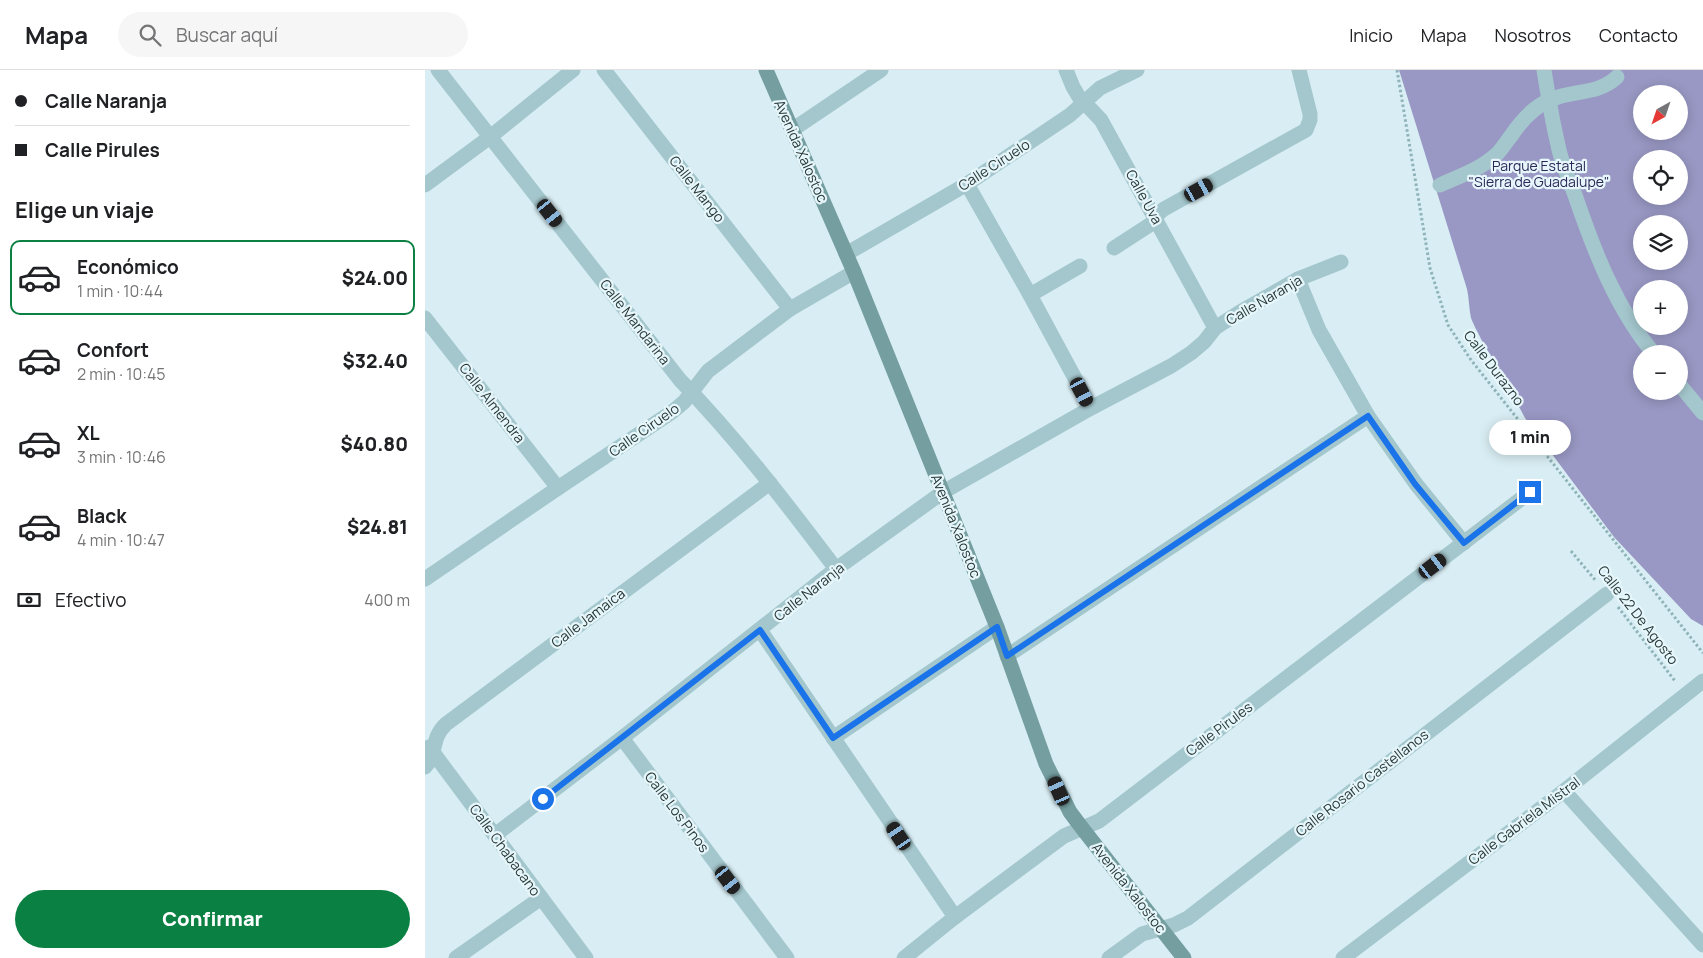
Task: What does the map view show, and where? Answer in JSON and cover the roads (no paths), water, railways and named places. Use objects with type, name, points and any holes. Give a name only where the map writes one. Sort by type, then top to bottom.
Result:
[{"type":"street","name":"Calle Mandarina","points":[[438,70],[680,380],[770,483],[837,570]]},
{"type":"street","points":[[425,185],[490,137],[573,70]]},
{"type":"street","name":"Calle Mango","points":[[604,70],[790,308]]},
{"type":"street","name":"Avenida Xalostoc","points":[[766,70],[854,272],[943,492],[997,627],[1046,764],[1070,812],[1184,958]]},
{"type":"street","points":[[792,130],[881,70]]},
{"type":"street","name":"Calle Uva","points":[[1066,70],[1073,87],[1101,120],[1215,328]]},
{"type":"street","name":"Calle Ciruelo","points":[[846,254],[967,184],[1070,116],[1100,88],[1137,70]]},
{"type":"street","points":[[1114,248],[1145,229],[1164,209],[1301,134],[1309,125],[1310,114],[1299,70]]},
{"type":"street","points":[[1544,70],[1558,146],[1583,221],[1612,289],[1637,334],[1646,345]]},
{"type":"street","points":[[1440,185],[1482,166],[1498,153],[1521,122],[1549,100],[1563,95],[1588,92],[1608,85],[1617,77]]},
{"type":"street","points":[[967,184],[1091,408]]},
{"type":"street","name":"Calle Naranja","points":[[495,835],[837,570],[943,492],[1185,357],[1203,342],[1215,328],[1240,312],[1299,279],[1341,262]]},
{"type":"street","points":[[1030,295],[1080,266]]},
{"type":"street","name":"Calle Ciruelo","points":[[425,579],[672,412],[708,372],[790,308],[854,272]]},
{"type":"street","points":[[1299,279],[1319,330],[1368,416],[1415,484],[1464,543]]},
{"type":"street","name":"Calle Almendra","points":[[425,318],[558,488]]},
{"type":"street","points":[[1688,395],[1703,413]]},
{"type":"street","points":[[1007,656],[1368,416]]},
{"type":"street","name":"Calle Jamaica","points":[[425,767],[429,763],[429,747],[436,735],[446,724],[770,483]]},
{"type":"street","name":"Calle Pirules","points":[[904,958],[955,917],[1064,836],[1099,821],[1530,492]]},
{"type":"street","name":"Calle Rosario Castellanos","points":[[1109,958],[1142,934],[1174,925],[1188,918],[1607,594]]},
{"type":"street","points":[[833,738],[997,627]]},
{"type":"street","points":[[760,630],[955,917]]},
{"type":"street","name":"Calle Gabriela Mistral","points":[[1343,958],[1563,791],[1703,681]]},
{"type":"street","name":"Calle Los Pinos","points":[[622,738],[787,958]]},
{"type":"street","name":"Calle Chabacano","points":[[429,747],[585,958]]},
{"type":"street","points":[[1563,791],[1703,946]]},
{"type":"street","points":[[456,958],[541,898]]},
{"type":"park label","name":"Parque Estatal \"Sierra de Guadalupe\"","points":[[1539,174]]}]
